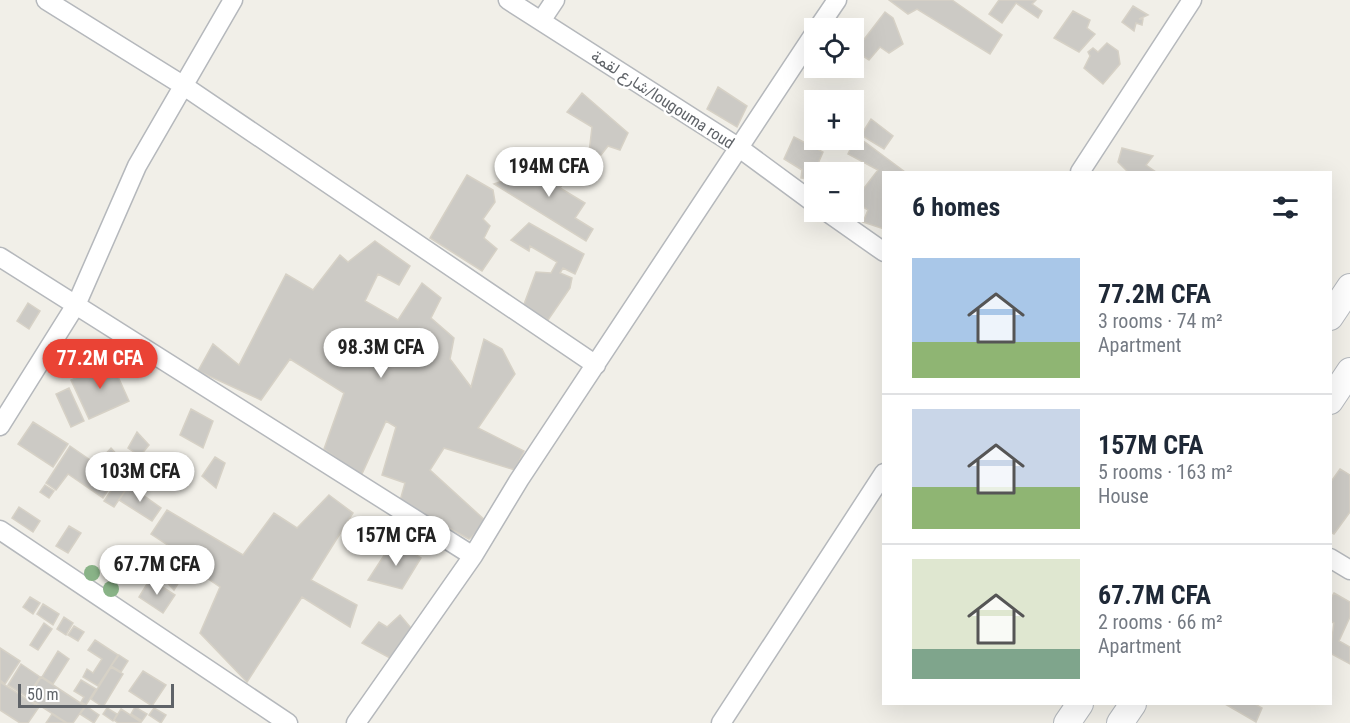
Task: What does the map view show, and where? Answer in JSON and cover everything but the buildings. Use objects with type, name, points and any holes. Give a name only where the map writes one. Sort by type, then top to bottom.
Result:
[{"type":"main road","points":[[1332,314],[1350,287]]},
{"type":"main road","points":[[1332,397],[1350,371]]},
{"type":"main road","points":[[1067,723],[1079,705]]},
{"type":"main road","points":[[1120,723],[1132,705]]},
{"type":"street","points":[[46,0],[184,86],[596,365]]},
{"type":"street","points":[[0,426],[77,303],[137,166],[233,0]]},
{"type":"street","name":"شارع لقمة/lougouma roud","points":[[508,0],[738,147],[804,196]]},
{"type":"street","points":[[541,21],[555,0]]},
{"type":"street","points":[[825,18],[837,0]]},
{"type":"street","points":[[1081,171],[1192,0]]},
{"type":"street","points":[[356,723],[473,556],[804,49]]},
{"type":"street","points":[[841,222],[882,251]]},
{"type":"street","points":[[0,257],[77,303],[473,556]]},
{"type":"street","points":[[721,723],[882,476]]},
{"type":"street","points":[[0,530],[288,723]]},
{"type":"street","points":[[1332,559],[1350,570]]}]
